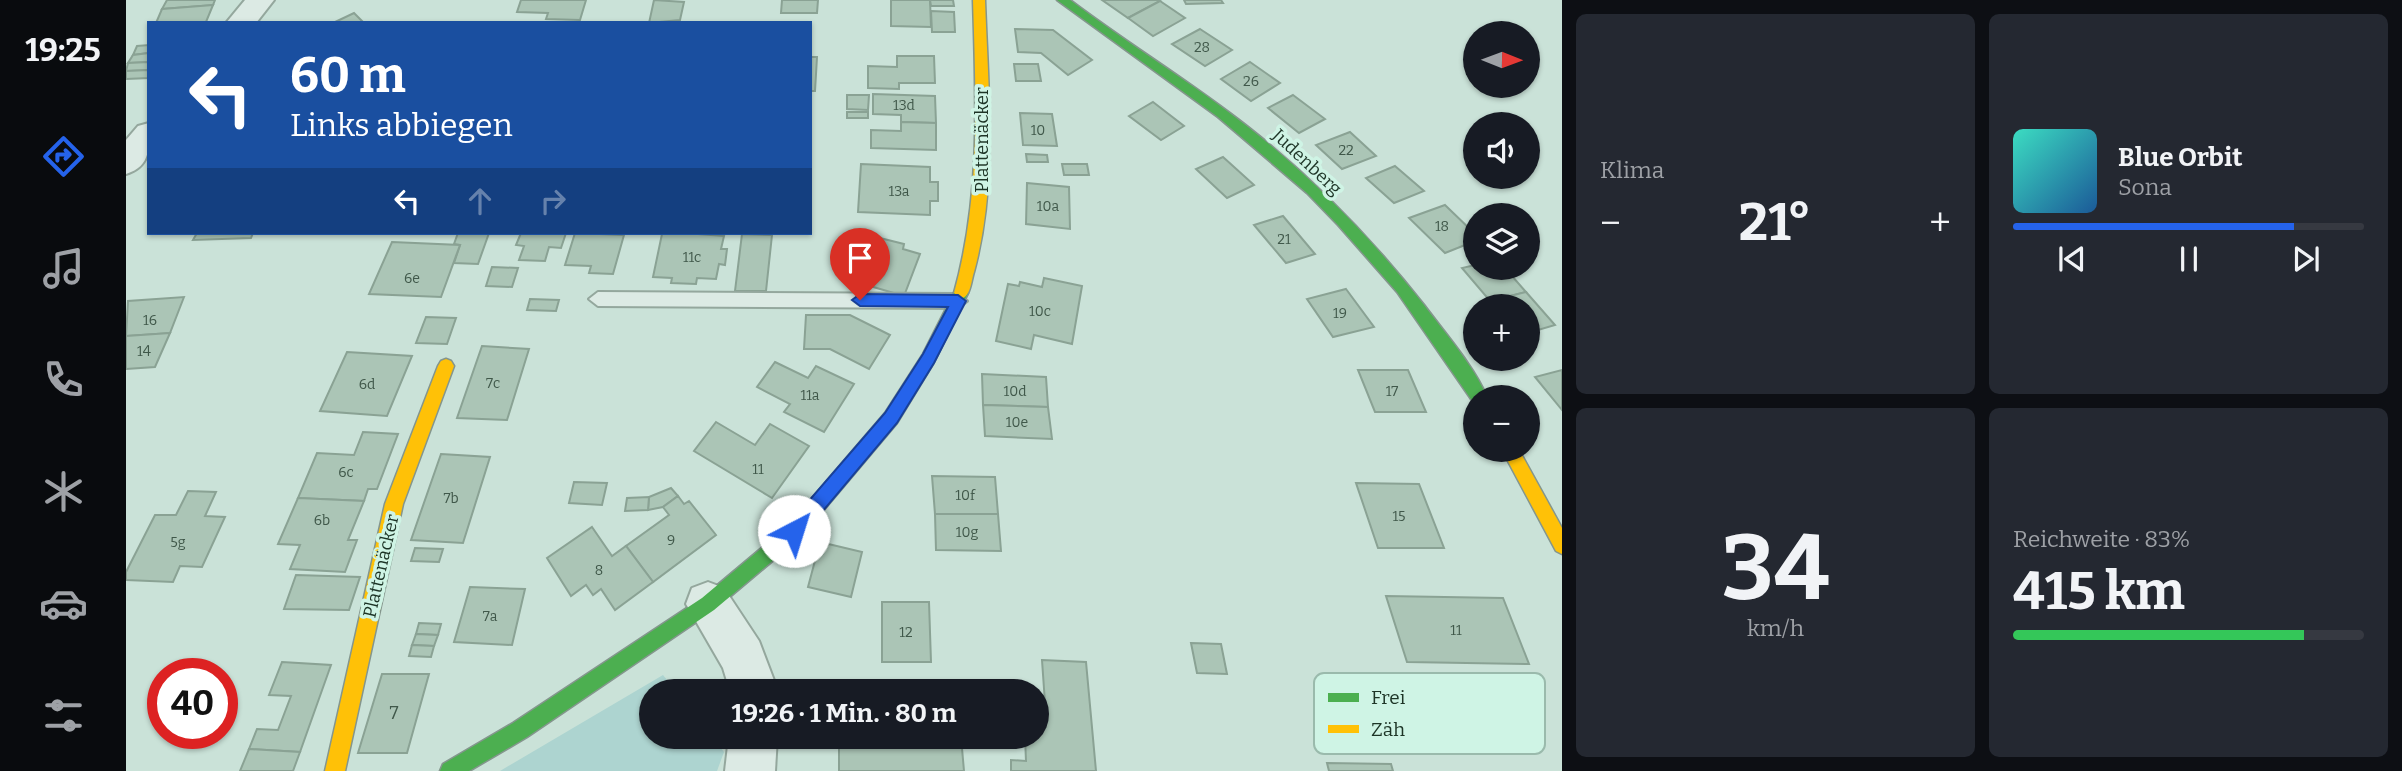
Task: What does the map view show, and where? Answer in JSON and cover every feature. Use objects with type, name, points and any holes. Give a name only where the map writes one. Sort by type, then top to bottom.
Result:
[{"type":"street","points":[[242,21],[260,0]]},
{"type":"street","name":"Plattenäcker","points":[[450,771],[520,730],[708,604],[794,531],[891,418],[929,359],[958,301],[970,265],[984,176],[979,0]]},
{"type":"street","name":"Judenberg","points":[[1063,0],[1270,151],[1346,225],[1420,310],[1458,361],[1472,385]]},
{"type":"street","points":[[126,162],[147,136]]},
{"type":"street","name":"Plattenäcker","points":[[335,771],[394,504],[446,366]]},
{"type":"street","points":[[1517,462],[1562,545]]},
{"type":"street","points":[[708,604],[743,657],[750,679]]},
{"type":"street","points":[[750,771],[752,749]]},
{"type":"lane","points":[[598,299],[958,301]]},
{"type":"shaded area","points":[[639,689],[639,749],[722,749],[724,752],[717,771],[500,771]]},
{"type":"building","points":[[167,0],[215,0],[213,5],[162,9]]},
{"type":"building","points":[[521,0],[586,0],[580,20],[546,19],[548,13],[517,12]]},
{"type":"building","points":[[654,0],[684,2],[680,20],[649,21]]},
{"type":"building","points":[[782,0],[818,0],[817,13],[781,13]]},
{"type":"building","points":[[891,0],[930,0],[931,27],[891,26]]},
{"type":"building","points":[[930,0],[953,0],[954,6],[931,6]]},
{"type":"building","points":[[1102,0],[1158,0],[1160,1],[1128,18]]},
{"type":"building","points":[[1184,0],[1221,0],[1223,3],[1186,4]]},
{"type":"building","points":[[1160,1],[1185,18],[1153,36],[1128,18]]},
{"type":"building","points":[[213,5],[206,21],[157,21],[162,9]]},
{"type":"building","points":[[931,11],[954,12],[955,32],[932,32]]},
{"type":"building","points":[[354,13],[362,21],[337,21]]},
{"type":"building","points":[[1015,29],[1053,30],[1092,60],[1068,75],[1041,53],[1018,52]]},
{"type":"building","points":[[1200,29],[1232,50],[1205,66],[1172,44]]},
{"type":"building","points":[[147,45],[147,53],[133,55],[137,46]]},
{"type":"building","points":[[147,53],[147,62],[128,63],[133,55]]},
{"type":"building","points":[[897,56],[934,56],[935,83],[899,83],[899,89],[868,88],[868,66],[897,67]]},
{"type":"building","points":[[812,57],[817,57],[815,91],[812,91]]},
{"type":"building","points":[[147,62],[147,70],[126,71],[128,63]]},
{"type":"building","points":[[1250,62],[1280,83],[1251,101],[1221,79]]},
{"type":"building","points":[[1014,64],[1038,64],[1041,81],[1016,81]]},
{"type":"building","points":[[147,70],[147,78],[126,79],[126,71]]},
{"type":"building","points":[[873,94],[935,96],[936,123],[901,122],[901,115],[873,114]]},
{"type":"building","points":[[847,95],[869,95],[868,110],[847,109]]},
{"type":"building","points":[[1293,95],[1325,119],[1299,133],[1268,108]]},
{"type":"building","points":[[1153,102],[1184,126],[1161,140],[1129,116]]},
{"type":"building","points":[[847,112],[868,112],[868,118],[847,118]]},
{"type":"building","points":[[1020,113],[1052,114],[1057,146],[1023,145]]},
{"type":"building","points":[[901,122],[936,123],[936,150],[871,148],[871,130],[901,131]]},
{"type":"building","points":[[1350,132],[1376,156],[1342,169],[1316,145]]},
{"type":"building","points":[[1026,154],[1047,155],[1048,162],[1027,162]]},
{"type":"building","points":[[1223,157],[1254,185],[1227,198],[1196,169]]},
{"type":"building","points":[[861,164],[930,167],[930,182],[938,182],[938,201],[930,201],[930,215],[858,212]]},
{"type":"building","points":[[1062,164],[1087,164],[1089,175],[1064,175]]},
{"type":"building","points":[[1395,166],[1424,191],[1394,203],[1366,178]]},
{"type":"building","points":[[1027,183],[1069,187],[1070,229],[1026,224]]},
{"type":"building","points":[[1445,205],[1463,222],[1463,246],[1445,253],[1409,218]]},
{"type":"building","points":[[1283,216],[1315,254],[1286,263],[1254,225]]},
{"type":"building","points":[[196,235],[252,235],[251,238],[193,240]]},
{"type":"building","points":[[457,235],[488,235],[478,264],[454,263],[460,245],[454,244]]},
{"type":"building","points":[[520,235],[565,235],[561,248],[549,247],[545,261],[519,260],[524,246],[516,245]]},
{"type":"building","points":[[574,235],[624,235],[613,274],[589,273],[591,266],[565,265]]},
{"type":"building","points":[[662,235],[724,236],[721,249],[727,249],[725,265],[719,264],[716,279],[697,278],[696,284],[671,283],[672,278],[653,277]]},
{"type":"building","points":[[742,235],[772,235],[766,291],[735,291]]},
{"type":"building","points":[[864,238],[879,242],[880,238],[904,244],[903,249],[920,254],[904,296],[846,279]]},
{"type":"building","points":[[392,242],[460,245],[441,297],[369,294]]},
{"type":"building","points":[[492,267],[518,268],[512,287],[486,286]]},
{"type":"building","points":[[1044,278],[1082,286],[1072,344],[1034,335],[1031,349],[996,341],[1008,284],[1019,286],[1020,282],[1042,287]]},
{"type":"building","points":[[1472,280],[1516,280],[1526,292],[1518,294],[1484,294]]},
{"type":"building","points":[[1346,289],[1374,327],[1333,337],[1307,299]]},
{"type":"building","points":[[184,297],[170,333],[126,336],[128,301]]},
{"type":"building","points":[[530,299],[559,300],[556,311],[527,310]]},
{"type":"building","points":[[1540,308],[1555,325],[1540,329]]},
{"type":"building","points":[[806,315],[850,315],[890,335],[869,369],[830,349],[804,349]]},
{"type":"building","points":[[426,317],[456,318],[447,344],[416,343]]},
{"type":"building","points":[[170,333],[155,367],[126,369],[126,336]]},
{"type":"building","points":[[482,346],[529,349],[507,420],[457,418]]},
{"type":"building","points":[[347,352],[412,356],[387,416],[320,411]]},
{"type":"building","points":[[775,362],[808,378],[816,366],[854,384],[824,432],[784,412],[790,404],[757,387]]},
{"type":"building","points":[[1358,370],[1408,370],[1426,412],[1375,412]]},
{"type":"building","points":[[1562,370],[1562,410],[1535,377]]},
{"type":"building","points":[[982,374],[1046,377],[1048,407],[983,405]]},
{"type":"building","points":[[983,405],[1048,407],[1052,439],[985,436]]},
{"type":"building","points":[[716,422],[755,445],[770,424],[809,446],[772,498],[694,451]]},
{"type":"building","points":[[363,432],[398,434],[377,489],[368,489],[364,501],[298,498],[317,453],[354,455]]},
{"type":"building","points":[[441,454],[490,457],[463,543],[411,540]]},
{"type":"building","points":[[932,476],[995,477],[998,514],[935,514]]},
{"type":"building","points":[[574,482],[607,483],[602,505],[569,503]]},
{"type":"building","points":[[1356,483],[1419,484],[1444,548],[1378,548]]},
{"type":"building","points":[[671,488],[678,496],[663,507],[648,510],[649,497]]},
{"type":"building","points":[[188,491],[216,492],[205,516],[225,517],[202,567],[180,566],[173,582],[126,580],[126,572],[155,515],[176,515]]},
{"type":"building","points":[[678,496],[684,504],[689,501],[716,535],[653,582],[626,546],[669,515],[663,507]]},
{"type":"building","points":[[649,497],[648,510],[625,511],[627,498]]},
{"type":"building","points":[[298,498],[364,501],[348,540],[357,540],[345,572],[290,569],[300,545],[278,544]]},
{"type":"building","points":[[935,514],[998,514],[1001,551],[936,550]]},
{"type":"building","points":[[592,527],[612,556],[626,546],[653,582],[615,610],[601,589],[593,595],[586,585],[571,596],[547,558]]},
{"type":"building","points":[[820,542],[862,552],[851,597],[808,587]]},
{"type":"building","points":[[415,548],[443,549],[439,562],[411,561]]},
{"type":"building","points":[[296,575],[360,577],[349,610],[284,609]]},
{"type":"building","points":[[470,587],[525,589],[512,645],[454,642]]},
{"type":"building","points":[[1386,596],[1503,598],[1529,664],[1407,662]]},
{"type":"building","points":[[882,602],[929,602],[931,662],[882,662]]},
{"type":"building","points":[[419,623],[441,624],[438,635],[416,634]]},
{"type":"building","points":[[416,634],[438,635],[434,646],[412,645]]},
{"type":"building","points":[[1191,643],[1221,644],[1227,674],[1197,673]]},
{"type":"building","points":[[412,645],[434,646],[431,657],[409,656]]},
{"type":"building","points":[[1042,660],[1086,662],[1096,771],[1011,771],[1011,760],[1026,761],[1026,749],[1049,749],[1049,679],[1043,679]]},
{"type":"building","points":[[282,662],[331,665],[300,752],[249,749],[257,729],[278,730],[291,696],[269,695]]},
{"type":"building","points":[[382,674],[429,674],[407,753],[358,753]]},
{"type":"building","points":[[249,749],[300,752],[293,771],[240,771]]},
{"type":"building","points":[[839,749],[962,749],[964,771],[839,771]]},
{"type":"building","points":[[1327,763],[1391,764],[1393,771],[1329,771]]},
{"type":"traffic: fast","points":[[1063,0],[1222,114],[1312,190],[1402,288],[1471,385]]},
{"type":"traffic: fast","points":[[450,771],[520,730],[708,604],[795,531],[891,418],[928,359],[961,293]]},
{"type":"traffic: slow","points":[[961,293],[971,257],[981,185],[983,111],[979,0]]},
{"type":"traffic: slow","points":[[335,771],[394,504],[446,366]]},
{"type":"traffic: slow","points":[[1517,462],[1562,545]]},
{"type":"route","points":[[794,531],[891,418],[929,359],[958,301],[860,300]]}]
